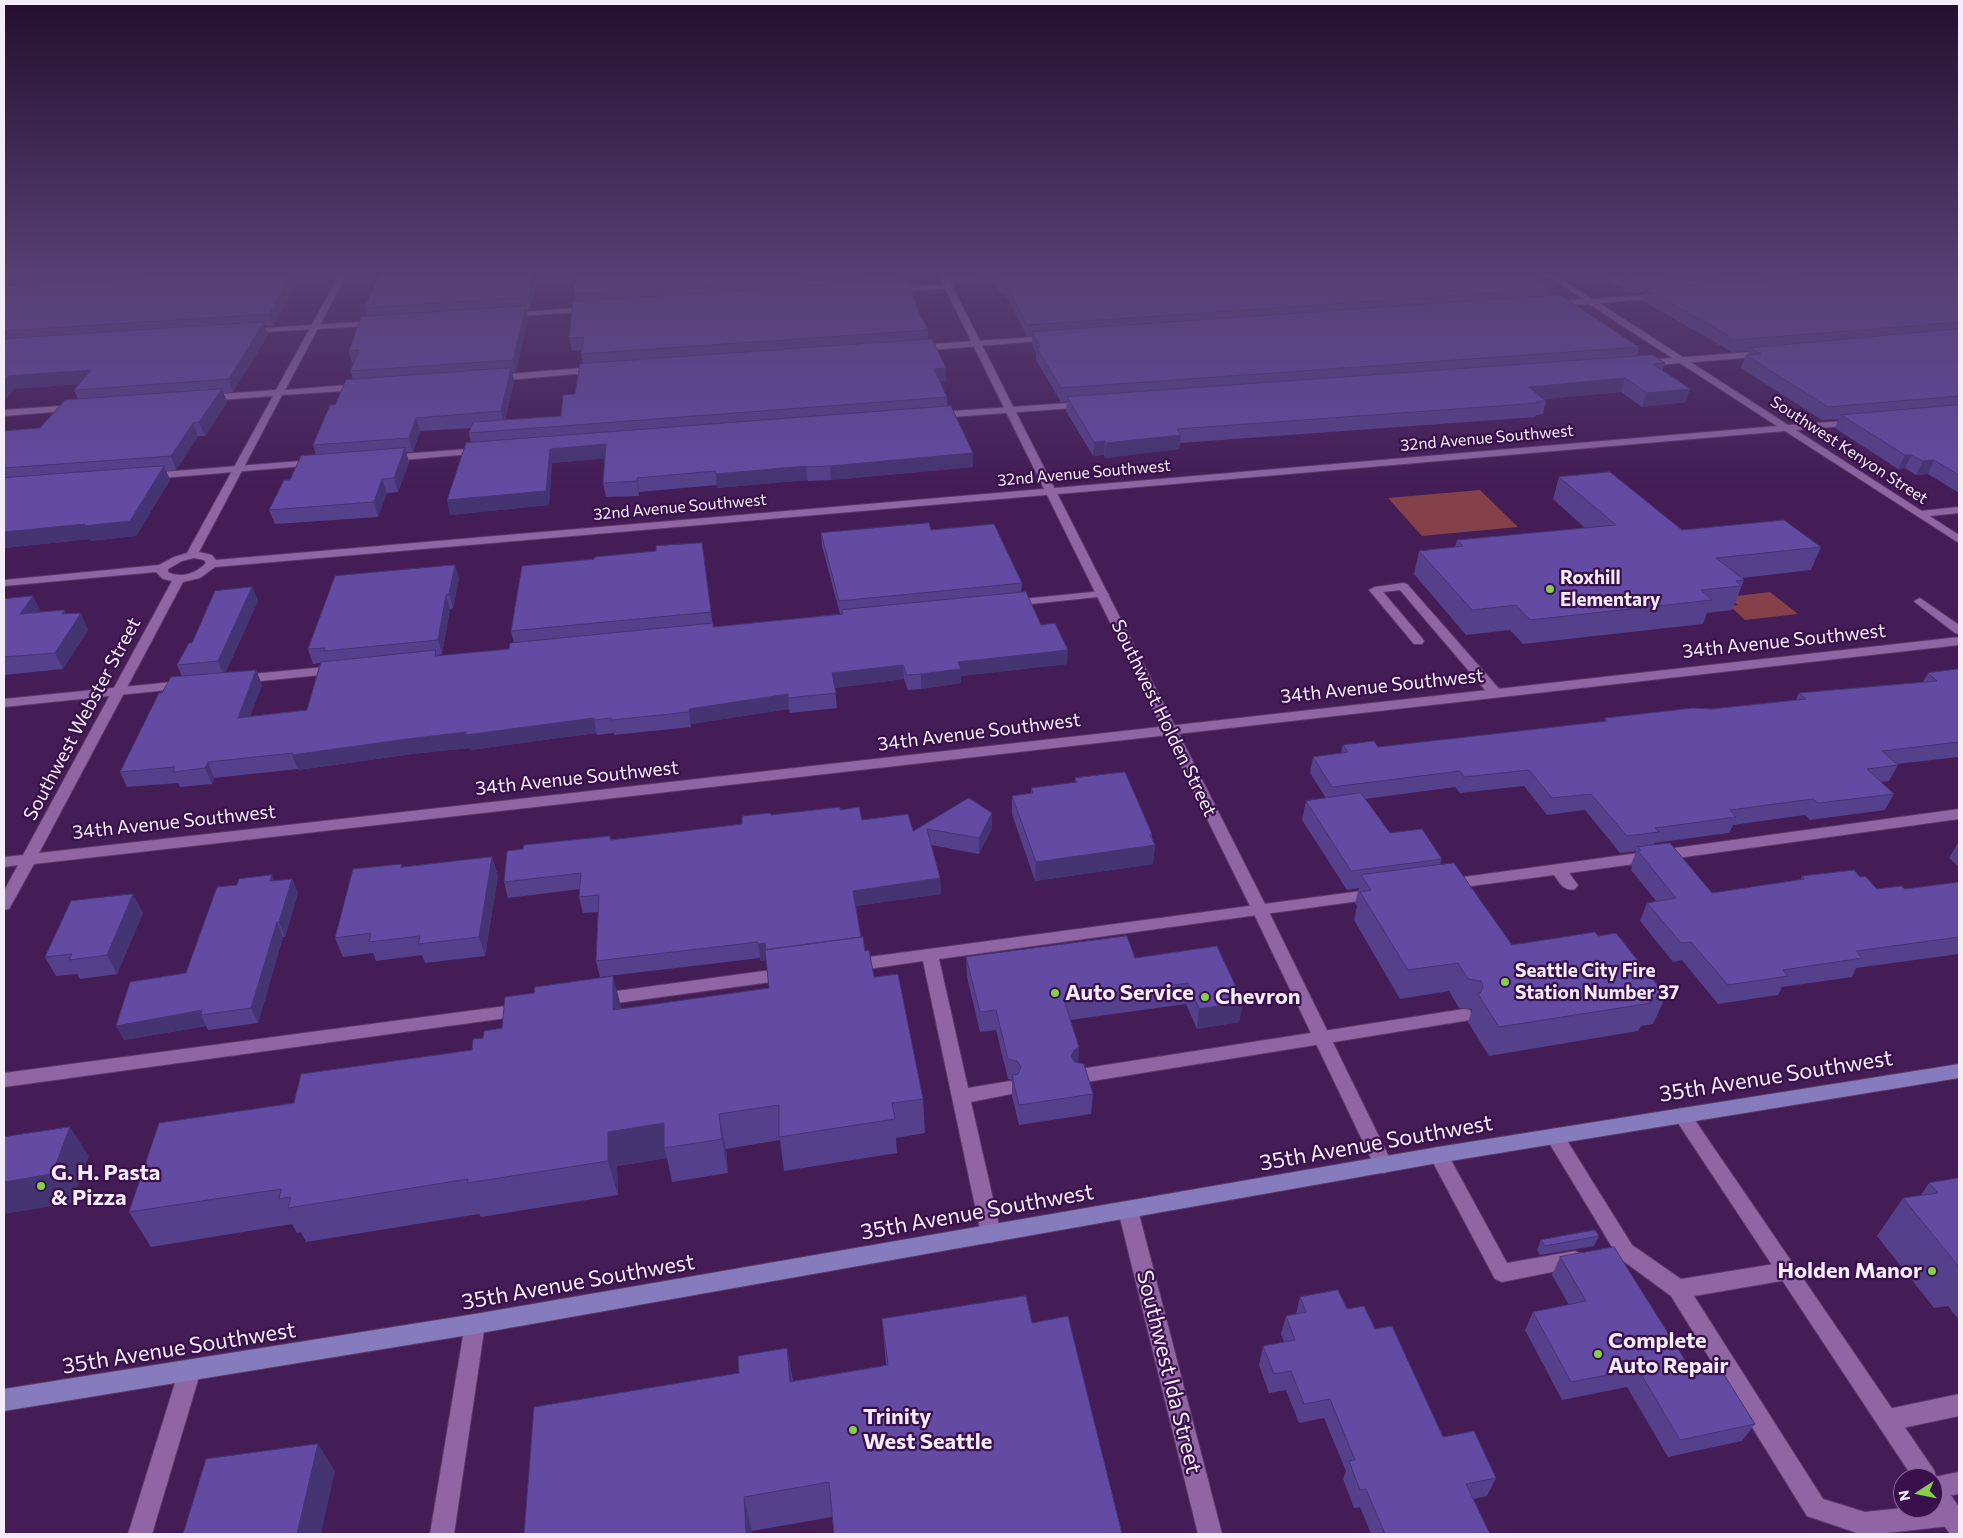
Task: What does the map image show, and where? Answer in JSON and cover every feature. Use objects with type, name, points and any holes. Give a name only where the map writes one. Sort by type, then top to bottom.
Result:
[{"type":"main road","name":"35th Avenue Southwest","points":[[4,1400],[475,1324],[1384,1164],[1959,1072]]},
{"type":"street","points":[[192,555],[306,344]]},
{"type":"street","name":"Southwest Holden Street","points":[[977,344],[1103,594],[1168,731],[1260,910],[1384,1164]]},
{"type":"street","points":[[904,349],[980,344]]},
{"type":"street","name":"Southwest Kenyon Street","points":[[1657,344],[1959,540]]},
{"type":"street","points":[[1638,364],[1773,353]]},
{"type":"street","points":[[486,378],[606,370]]},
{"type":"street","points":[[201,398],[367,387]]},
{"type":"street","points":[[924,417],[1098,404]]},
{"type":"street","points":[[4,413],[83,407]]},
{"type":"street","name":"32nd Avenue Southwest","points":[[211,564],[1864,422]]},
{"type":"street","points":[[379,458],[488,450]]},
{"type":"street","points":[[138,477],[319,463]]},
{"type":"street","points":[[1920,514],[1959,510]]},
{"type":"street","points":[[4,582],[162,568],[170,562],[192,555],[211,559],[211,564],[200,573],[179,578],[165,576],[162,573],[162,568]]},
{"type":"street","name":"Southwest Webster Street","points":[[4,905],[179,578]]},
{"type":"street","points":[[1418,641],[1375,590],[1402,586],[1496,694]]},
{"type":"street","points":[[998,604],[1103,594]]},
{"type":"street","points":[[1920,601],[1959,630]]},
{"type":"street","name":"34th Avenue Southwest","points":[[4,862],[1959,641]]},
{"type":"street","points":[[229,680],[347,669]]},
{"type":"street","points":[[4,703],[199,684]]},
{"type":"street","points":[[1434,886],[1959,814]]},
{"type":"street","points":[[1558,869],[1570,885]]},
{"type":"street","points":[[841,967],[1395,892]]},
{"type":"street","points":[[930,955],[991,1234]]},
{"type":"street","points":[[585,1001],[802,972]]},
{"type":"street","points":[[4,1080],[536,1008]]},
{"type":"street","points":[[1080,1076],[1464,1015]]},
{"type":"street","points":[[961,1096],[1010,1088]]},
{"type":"street","points":[[1682,1115],[1919,1468]]},
{"type":"street","points":[[1554,1136],[1609,1254]]},
{"type":"street","points":[[1438,1155],[1502,1273],[1609,1254],[1678,1289],[1815,1508],[1865,1524],[1955,1520]]},
{"type":"street","name":"Southwest Ida Street","points":[[1128,1210],[1210,1534]]},
{"type":"street","points":[[1678,1289],[1787,1271]]},
{"type":"street","points":[[442,1534],[475,1324]]},
{"type":"street","points":[[140,1534],[190,1370]]},
{"type":"street","points":[[1888,1420],[1959,1405]]},
{"type":"street","points":[[1943,1486],[1959,1483]]},
{"type":"street","points":[[1943,1503],[1955,1520]]},
{"type":"shaded area","points":[[1480,490],[1518,527],[1422,536],[1388,498]]},
{"type":"shaded area","points":[[1770,592],[1798,614],[1745,620],[1730,606],[1738,605],[1728,597]]},
{"type":"building","points":[[4,344],[251,344],[229,379],[74,390],[91,370],[8,376],[4,381]]},
{"type":"building","points":[[352,344],[517,344],[513,360],[350,371],[359,350],[349,351]]},
{"type":"building","points":[[583,344],[729,344],[581,354]]},
{"type":"building","points":[[865,344],[934,344],[946,368],[934,369],[947,397],[469,433],[473,422],[561,416],[563,395],[575,394],[580,364]]},
{"type":"building","points":[[1038,344],[1634,344],[1639,347],[1061,388],[1036,347],[1040,347]]},
{"type":"building","points":[[1796,344],[1959,344],[1959,396],[1828,407],[1746,355],[1761,354],[1750,348]]},
{"type":"building","points":[[1653,355],[1665,363],[1653,364],[1690,389],[1647,393],[1625,378],[1529,387],[1546,401],[1536,401],[1539,403],[1177,429],[1181,435],[1106,443],[1105,441],[1094,442],[1067,397]]},
{"type":"building","points":[[511,368],[501,411],[416,418],[409,438],[313,445],[330,405],[335,405],[346,380]]},
{"type":"building","points":[[222,389],[199,422],[193,423],[171,456],[4,468],[4,431],[40,428],[65,400]]},
{"type":"building","points":[[1959,405],[1959,475],[1934,460],[1923,461],[1911,455],[1905,455],[1841,415]]},
{"type":"building","points":[[951,406],[973,453],[716,474],[715,471],[637,478],[637,481],[603,483],[606,444],[550,449],[546,491],[447,500],[466,443]]},
{"type":"building","points":[[405,448],[394,478],[382,479],[374,502],[269,510],[284,480],[290,480],[301,456]]},
{"type":"building","points":[[164,466],[130,521],[4,532],[4,478]]},
{"type":"building","points":[[1610,472],[1682,530],[1784,520],[1821,547],[1716,558],[1744,580],[1736,581],[1741,586],[1701,590],[1712,600],[1530,620],[1516,605],[1472,610],[1419,551],[1463,546],[1457,540],[1616,525],[1559,477]]},
{"type":"building","points":[[929,523],[931,530],[994,524],[1022,583],[839,601],[821,533]]},
{"type":"building","points":[[702,543],[711,612],[511,631],[522,566],[656,551],[656,546]]},
{"type":"building","points":[[455,565],[449,594],[446,595],[438,640],[324,651],[325,648],[308,649],[335,576]]},
{"type":"building","points":[[252,587],[218,661],[177,665],[189,643],[192,643],[215,591]]},
{"type":"building","points":[[1026,592],[1041,625],[1055,623],[1068,650],[958,662],[961,669],[921,674],[907,675],[903,665],[832,673],[836,693],[788,698],[788,694],[689,709],[689,712],[611,720],[611,718],[594,720],[594,718],[466,735],[466,732],[407,739],[292,755],[293,753],[208,762],[205,768],[173,772],[175,767],[120,772],[159,693],[162,693],[171,677],[256,670],[238,718],[307,710],[321,662],[436,650],[435,656],[509,649],[510,643],[713,623],[713,627],[843,614],[842,610]]},
{"type":"building","points":[[33,596],[20,614],[64,610],[62,614],[81,613],[55,653],[4,657],[4,599]]},
{"type":"building","points":[[1959,669],[1959,742],[1882,751],[1898,765],[1867,769],[1894,794],[1818,803],[1813,799],[1730,810],[1736,817],[1655,828],[1659,832],[1627,836],[1591,794],[1552,798],[1529,770],[1464,777],[1460,771],[1332,787],[1313,757],[1348,752],[1343,745],[1374,741],[1378,747],[1607,721],[1605,718],[1693,708],[1712,709],[1806,699],[1799,693],[1937,681],[1928,673]]},
{"type":"building","points":[[1125,772],[1155,845],[1036,862],[1012,796],[1033,793],[1031,788],[1077,782],[1075,778]]},
{"type":"building","points":[[1361,793],[1390,833],[1422,829],[1442,859],[1351,871],[1306,801]]},
{"type":"building","points":[[969,798],[992,813],[979,838],[927,829],[940,878],[853,891],[861,937],[766,950],[765,943],[758,944],[758,942],[596,961],[599,895],[579,897],[581,873],[504,882],[507,851],[523,849],[524,845],[610,836],[610,840],[742,824],[742,816],[770,813],[771,815],[840,807],[840,810],[859,807],[862,820],[908,814],[913,831]]},
{"type":"building","points":[[1670,843],[1712,893],[1804,879],[1802,876],[1854,870],[1860,877],[1865,876],[1877,889],[1901,886],[1905,889],[1959,882],[1959,937],[1856,951],[1862,958],[1783,970],[1788,976],[1728,985],[1691,942],[1681,943],[1647,903],[1676,898],[1638,851],[1641,851],[1638,847]]},
{"type":"building","points":[[492,857],[479,937],[418,944],[420,936],[369,942],[371,933],[335,938],[353,869],[402,864],[401,867]]},
{"type":"building","points":[[1454,863],[1512,945],[1595,932],[1598,936],[1616,933],[1666,996],[1648,999],[1651,1003],[1499,1027],[1478,994],[1483,987],[1481,981],[1468,979],[1458,963],[1408,970],[1360,892],[1371,890],[1361,875]]},
{"type":"building","points":[[272,875],[270,881],[292,879],[251,1008],[201,1015],[202,1010],[116,1026],[130,982],[186,973],[217,887],[237,885],[239,879]]},
{"type":"building","points":[[133,894],[107,955],[69,960],[72,954],[45,957],[71,901]]},
{"type":"building","points":[[1127,936],[1135,958],[1217,946],[1243,1002],[1199,1009],[1188,983],[1064,1000],[1079,1047],[1074,1050],[1071,1057],[1075,1062],[1084,1064],[1093,1094],[1019,1105],[1012,1075],[1018,1074],[1021,1067],[1017,1061],[1008,1059],[996,1010],[980,1012],[966,957]]},
{"type":"building","points":[[863,937],[865,951],[869,950],[874,977],[898,974],[923,1099],[892,1103],[895,1119],[779,1137],[779,1105],[719,1114],[722,1139],[664,1148],[664,1123],[608,1132],[608,1161],[467,1183],[468,1179],[288,1208],[291,1197],[279,1199],[281,1189],[129,1212],[159,1123],[294,1103],[301,1074],[472,1050],[473,1039],[483,1038],[484,1031],[502,1028],[505,997],[534,993],[535,987],[613,976],[613,1010],[769,988],[765,950]]},
{"type":"building","points":[[70,1127],[52,1174],[4,1182],[4,1137]]},
{"type":"building","points":[[1959,1178],[1959,1267],[1903,1198],[1938,1193],[1929,1183]]},
{"type":"building","points":[[1595,1230],[1599,1236],[1545,1246],[1541,1240]]},
{"type":"building","points":[[1614,1247],[1690,1368],[1716,1362],[1755,1424],[1680,1440],[1638,1369],[1571,1382],[1533,1312],[1586,1301],[1560,1257]]},
{"type":"building","points":[[1338,1290],[1347,1309],[1364,1306],[1375,1329],[1392,1326],[1443,1437],[1474,1431],[1496,1478],[1466,1484],[1490,1534],[1385,1534],[1366,1489],[1360,1490],[1349,1461],[1355,1460],[1330,1399],[1304,1404],[1291,1371],[1274,1374],[1263,1346],[1295,1340],[1286,1316],[1306,1312],[1300,1297]]},
{"type":"building","name":"Trinity West Seattle","points":[[1026,1296],[1032,1323],[1068,1316],[1122,1534],[834,1534],[829,1482],[744,1497],[746,1534],[524,1534],[534,1407],[739,1373],[738,1356],[787,1348],[790,1382],[888,1365],[882,1319]]},
{"type":"building","points":[[318,1444],[297,1534],[183,1534],[206,1459]]},
{"type":"place","name":"Roxhill Elementary","points":[[1550,589]]},
{"type":"place","name":"Seattle City Fire Station Number 37","points":[[1505,982]]},
{"type":"place","name":"Auto Service","points":[[1055,993]]},
{"type":"place","name":"Chevron","points":[[1205,997]]},
{"type":"place","name":"G. H. Pasta & Pizza","points":[[41,1186]]},
{"type":"place","name":"Holden Manor","points":[[1932,1271]]},
{"type":"place","name":"Complete Auto Repair","points":[[1598,1354]]},
{"type":"place","name":"Trinity West Seattle","points":[[853,1430]]}]
